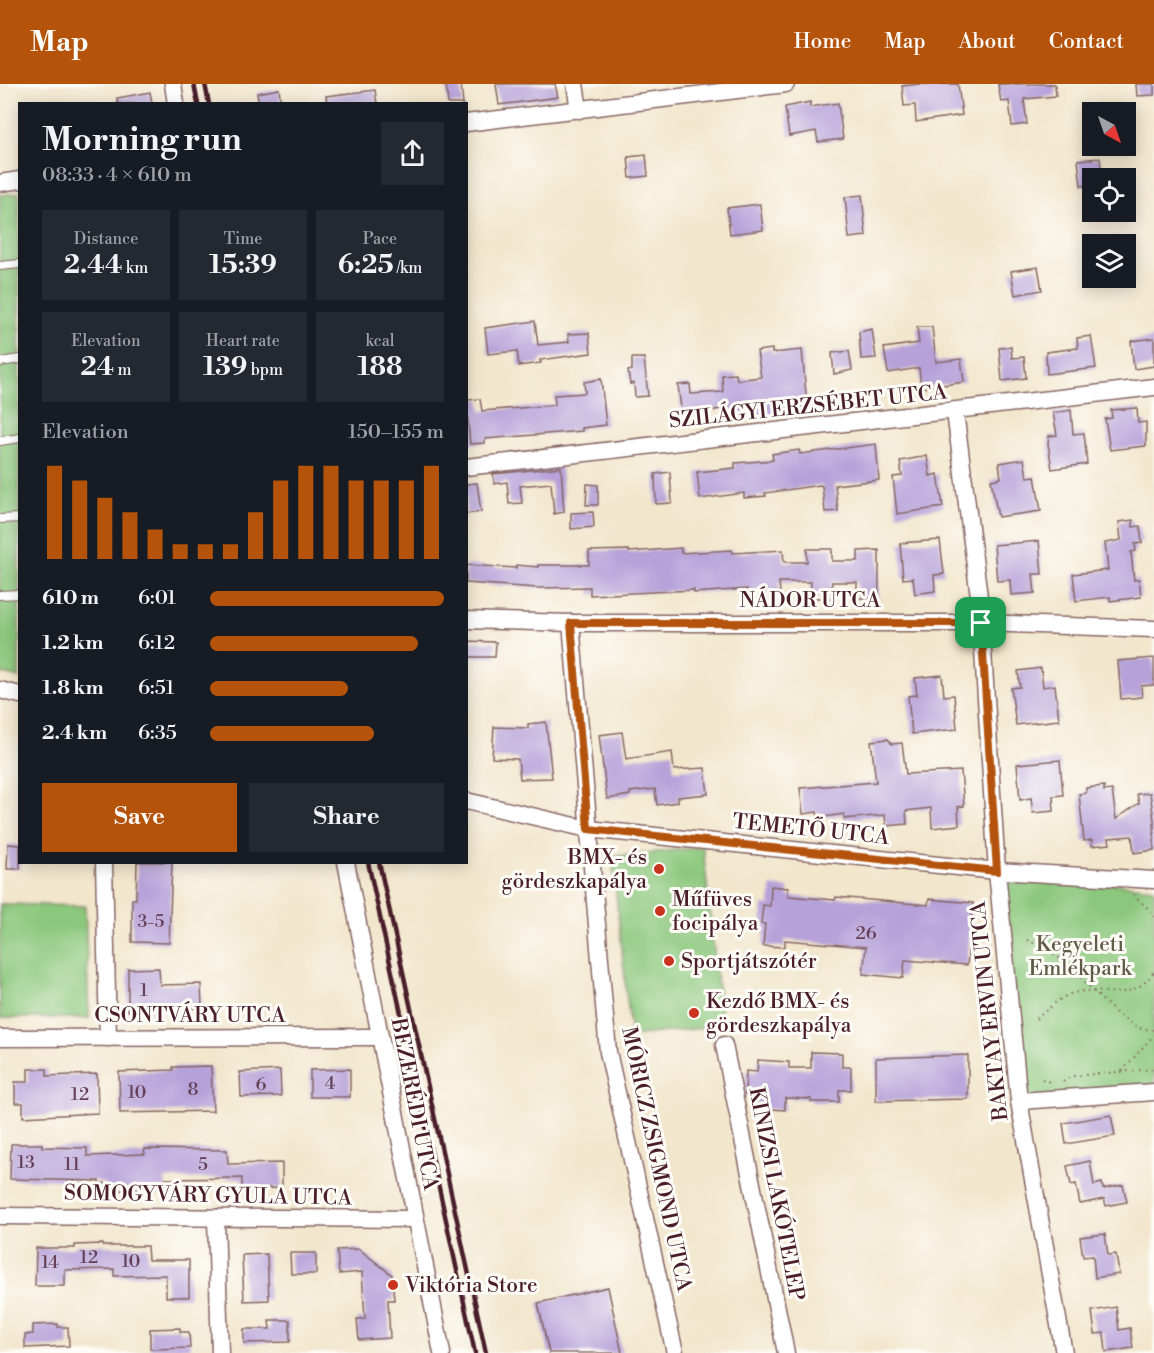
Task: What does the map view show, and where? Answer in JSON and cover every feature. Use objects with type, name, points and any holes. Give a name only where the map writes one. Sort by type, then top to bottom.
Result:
[{"type":"street","points":[[173,84],[176,102]]},
{"type":"street","points":[[575,84],[579,110]]},
{"type":"street","points":[[468,123],[786,84]]},
{"type":"street","points":[[0,183],[18,180]]},
{"type":"street","name":"SZILÁGYI ERZSÉBET UTCA","points":[[468,467],[955,412],[1154,387]]},
{"type":"street","name":"BAKTAY ERVIN UTCA","points":[[955,412],[981,623],[997,871],[1019,1101],[1064,1353]]},
{"type":"street","name":"NÁDOR UTCA","points":[[468,620],[571,623],[981,623],[1154,629]]},
{"type":"street","name":"MÓRICZ ZSIGMOND UTCA","points":[[571,623],[608,1052],[675,1353]]},
{"type":"street","points":[[0,690],[18,694]]},
{"type":"street","name":"TEMETŐ UTCA","points":[[468,801],[588,829],[997,871],[1154,880]]},
{"type":"street","points":[[104,864],[108,1038]]},
{"type":"street","name":"BEZERÉDI UTCA","points":[[346,864],[442,1353]]},
{"type":"street","name":"CSONTVÁRY UTCA","points":[[0,1038],[380,1037]]},
{"type":"street","name":"KINIZSI LAKÓTELEP","points":[[724,1044],[786,1353]]},
{"type":"street","points":[[1019,1101],[1154,1092]]},
{"type":"street","name":"SOMOGYVÁRY GYULA UTCA","points":[[0,1216],[415,1219]]},
{"type":"street","points":[[216,1218],[220,1353]]},
{"type":"lane","points":[[0,266],[18,264]]},
{"type":"lane","points":[[0,362],[18,359]]},
{"type":"lane","points":[[0,441],[18,438]]},
{"type":"lane","points":[[0,519],[18,518]]},
{"type":"lane","points":[[0,595],[18,594]]},
{"type":"path","points":[[1129,891],[1153,913],[1154,917]]},
{"type":"path","points":[[1027,940],[1061,958],[1082,976],[1093,991],[1116,1013],[1138,1028],[1154,1030]]},
{"type":"path","points":[[1036,1019],[1061,999],[1077,991],[1115,993],[1133,991],[1154,971]]},
{"type":"path","points":[[1121,1072],[1154,1035]]},
{"type":"path","points":[[1042,1079],[1060,1084],[1072,1076],[1154,1069]]},
{"type":"green space","points":[[18,193],[18,678],[0,673],[0,195]]},
{"type":"green space","name":"Sportjátszótér","points":[[703,847],[722,1026],[631,1036],[612,857]]},
{"type":"green space","name":"Kegyeleti Emlékpark","points":[[997,871],[1154,888],[1154,1092],[1019,1101]]},
{"type":"green space","points":[[0,904],[85,906],[89,1018],[0,1018]]},
{"type":"building","points":[[446,84],[461,84],[463,102],[448,102]]},
{"type":"building","points":[[496,84],[555,84],[558,97],[499,105]]},
{"type":"building","points":[[958,84],[962,115],[916,122],[915,105],[904,106],[902,86]]},
{"type":"building","points":[[998,84],[1055,84],[1056,96],[1024,99],[1027,124],[1012,126],[1009,101],[1001,102]]},
{"type":"building","points":[[1136,84],[1154,84],[1154,95],[1137,96]]},
{"type":"building","points":[[279,89],[281,102],[259,102],[257,93]]},
{"type":"building","points":[[375,90],[377,102],[327,102],[326,96]]},
{"type":"building","points":[[150,92],[152,102],[118,102],[117,98]]},
{"type":"building","points":[[810,102],[810,107],[838,103],[843,139],[818,142],[816,131],[789,136],[785,107]]},
{"type":"building","points":[[646,155],[648,176],[630,178],[628,157]]},
{"type":"building","points":[[1100,158],[1101,168],[1082,168],[1082,186],[1081,186],[1078,160]]},
{"type":"building","points":[[862,195],[866,236],[849,238],[845,197]]},
{"type":"building","points":[[760,204],[763,230],[730,234],[727,208]]},
{"type":"building","points":[[1038,267],[1042,290],[1015,295],[1011,271]]},
{"type":"building","points":[[535,321],[538,345],[569,342],[568,334],[589,333],[591,353],[540,360],[541,363],[519,366],[517,351],[488,354],[485,328]]},
{"type":"building","points":[[917,327],[932,327],[936,362],[961,359],[964,382],[921,388],[919,368],[888,373],[884,348],[919,343]]},
{"type":"building","points":[[872,329],[876,358],[861,359],[859,332]]},
{"type":"building","points":[[1091,336],[1096,368],[1047,374],[1046,352],[1078,348],[1077,338]]},
{"type":"building","points":[[1154,338],[1154,366],[1134,369],[1131,341]]},
{"type":"building","points":[[1011,347],[1012,358],[1024,357],[1026,378],[1002,381],[999,348]]},
{"type":"building","points":[[772,349],[772,353],[802,350],[807,406],[779,409],[780,416],[756,419],[755,414],[726,419],[725,408],[682,417],[678,385],[690,384],[691,394],[723,392],[722,375],[736,374],[737,380],[761,377],[757,351]]},
{"type":"building","points":[[849,351],[852,370],[834,374],[832,353]]},
{"type":"building","points":[[632,358],[644,358],[648,396],[635,397],[634,383],[630,384],[628,371],[632,370]]},
{"type":"building","points":[[601,379],[606,425],[582,428],[582,431],[485,439],[485,443],[470,444],[468,400],[480,399],[482,411],[555,405],[554,395],[585,393],[584,382]]},
{"type":"building","points":[[1137,408],[1138,423],[1146,422],[1146,446],[1110,450],[1105,419],[1112,418],[1111,410]]},
{"type":"building","points":[[1071,410],[1073,434],[1084,433],[1087,464],[1052,469],[1048,443],[1049,436],[1057,435],[1053,413]]},
{"type":"building","points":[[876,444],[879,480],[835,485],[838,511],[825,512],[820,485],[765,493],[766,496],[744,498],[744,493],[700,499],[697,472],[735,468],[735,463],[773,460],[772,454],[799,450],[800,454]]},
{"type":"building","points":[[927,456],[930,476],[938,474],[943,507],[897,514],[893,477],[902,476],[900,461]]},
{"type":"building","points":[[1024,459],[1027,477],[1035,476],[1041,511],[998,517],[991,480],[1001,478],[999,463]]},
{"type":"building","points":[[561,467],[564,512],[554,514],[551,483],[520,486],[522,503],[509,504],[507,482],[494,484],[493,474]]},
{"type":"building","points":[[670,472],[672,503],[656,504],[655,474]]},
{"type":"building","points":[[477,483],[481,512],[468,514],[468,484]]},
{"type":"building","points":[[587,484],[598,485],[598,505],[586,505]]},
{"type":"building","points":[[593,512],[594,527],[571,529],[571,513]]},
{"type":"building","points":[[1133,520],[1133,527],[1140,526],[1142,543],[1135,544],[1136,551],[1131,552],[1134,580],[1139,579],[1141,597],[1110,601],[1110,597],[1076,601],[1073,574],[1108,570],[1105,543],[1121,540],[1119,522]]},
{"type":"building","points":[[940,540],[944,574],[934,575],[935,591],[915,594],[913,578],[903,579],[900,543]]},
{"type":"building","points":[[1039,541],[1042,574],[1033,574],[1035,593],[1011,595],[1010,580],[997,581],[994,545]]},
{"type":"building","points":[[681,548],[681,553],[783,550],[784,562],[807,562],[807,549],[832,549],[832,561],[858,561],[858,551],[879,550],[879,598],[857,598],[857,582],[832,582],[832,598],[810,598],[811,582],[779,582],[780,592],[747,594],[747,589],[694,593],[694,590],[590,595],[590,587],[538,588],[468,583],[468,565],[516,568],[516,565],[538,567],[538,565],[589,565],[589,551],[629,550],[629,552]]},
{"type":"building","points":[[468,641],[496,642],[495,657],[468,657]]},
{"type":"building","points":[[1154,658],[1154,685],[1141,686],[1142,697],[1121,699],[1118,661]]},
{"type":"building","points":[[1041,668],[1043,687],[1055,685],[1059,720],[1016,725],[1011,688],[1020,687],[1018,671]]},
{"type":"building","points":[[942,675],[944,696],[954,695],[957,729],[912,734],[908,696],[917,695],[915,678]]},
{"type":"building","points":[[546,722],[552,778],[520,779],[518,759],[492,758],[494,727],[528,728],[528,724]]},
{"type":"building","points":[[622,732],[626,759],[672,752],[674,770],[705,768],[708,794],[678,797],[678,802],[657,805],[655,789],[630,792],[630,795],[607,799],[599,735]]},
{"type":"building","points":[[888,739],[892,744],[902,743],[906,774],[961,771],[964,806],[958,807],[959,825],[932,828],[931,808],[906,811],[907,824],[886,826],[885,815],[844,819],[844,814],[818,818],[817,812],[803,814],[800,788],[876,782],[871,741]]},
{"type":"building","points":[[1060,760],[1063,795],[1053,796],[1054,811],[1033,813],[1031,798],[1020,800],[1017,764]]},
{"type":"building","points":[[1104,786],[1104,791],[1112,790],[1116,819],[1139,803],[1137,794],[1150,793],[1154,820],[1154,850],[1134,853],[1132,836],[1109,838],[1110,844],[1092,846],[1092,840],[1084,841],[1079,794],[1086,793],[1086,788]]},
{"type":"building","points":[[8,844],[18,845],[20,869],[7,869]]},
{"type":"building","points":[[137,864],[172,864],[169,943],[132,942],[132,899],[136,899]]},
{"type":"building","points":[[771,886],[788,888],[788,896],[835,900],[836,897],[928,905],[929,899],[973,903],[967,965],[905,960],[903,978],[863,974],[866,947],[785,940],[785,947],[763,946],[765,924],[761,924],[763,905],[770,906]]},
{"type":"building","points":[[159,968],[160,985],[201,984],[202,1008],[128,1011],[128,969]]},
{"type":"building","points":[[811,1052],[842,1053],[842,1067],[851,1067],[851,1090],[839,1090],[839,1102],[811,1102],[811,1099],[785,1098],[785,1110],[757,1108],[757,1095],[745,1095],[746,1071],[757,1072],[758,1060],[789,1062],[789,1068],[811,1068]]},
{"type":"building","points":[[968,1055],[968,1099],[876,1101],[876,1058]]},
{"type":"building","points":[[211,1066],[213,1111],[120,1113],[119,1072]]},
{"type":"building","points":[[28,1069],[47,1069],[47,1076],[97,1074],[98,1113],[23,1117],[23,1103],[15,1103],[15,1082],[28,1082]]},
{"type":"building","points":[[350,1069],[350,1097],[310,1097],[310,1070]]},
{"type":"building","points":[[280,1070],[281,1096],[241,1097],[240,1072]]},
{"type":"building","points":[[1111,1115],[1115,1136],[1066,1144],[1063,1123]]},
{"type":"building","points":[[11,1144],[87,1148],[87,1156],[145,1154],[144,1149],[227,1150],[228,1164],[282,1163],[282,1188],[242,1189],[242,1178],[165,1179],[166,1188],[105,1191],[105,1183],[99,1183],[99,1181],[10,1179]]},
{"type":"building","points":[[1090,1161],[1094,1185],[1102,1183],[1103,1189],[1123,1185],[1127,1202],[1106,1206],[1104,1199],[1080,1204],[1076,1184],[1071,1185],[1067,1166]]},
{"type":"building","points":[[1105,1234],[1108,1255],[1116,1254],[1119,1274],[1095,1278],[1093,1256],[1083,1257],[1080,1237]]},
{"type":"building","points":[[103,1244],[103,1246],[147,1246],[148,1260],[189,1260],[189,1297],[166,1297],[166,1275],[114,1276],[114,1269],[65,1270],[65,1286],[35,1286],[36,1248],[75,1248],[75,1245]]},
{"type":"building","points":[[359,1249],[392,1275],[394,1300],[388,1300],[390,1338],[359,1340],[357,1319],[365,1319],[362,1272],[339,1274],[337,1250]]},
{"type":"building","points":[[290,1253],[316,1253],[316,1274],[291,1274]]},
{"type":"building","points":[[267,1254],[269,1300],[244,1301],[242,1255]]},
{"type":"building","points":[[608,1287],[622,1353],[549,1353],[538,1303]]},
{"type":"building","points":[[1116,1307],[1119,1330],[1130,1328],[1133,1348],[1106,1352],[1104,1333],[1095,1334],[1092,1311]]},
{"type":"building","points":[[269,1320],[290,1320],[290,1342],[244,1343],[244,1329],[270,1329]]},
{"type":"building","points":[[58,1324],[58,1327],[68,1327],[69,1346],[25,1348],[25,1335],[33,1334],[33,1325]]},
{"type":"building","points":[[180,1328],[180,1332],[189,1332],[190,1348],[150,1349],[150,1329]]},
{"type":"railway","points":[[194,84],[198,102]]},
{"type":"railway","points":[[205,84],[209,102]]},
{"type":"railway","points":[[368,864],[475,1353]]},
{"type":"railway","points":[[379,864],[486,1353]]},
{"type":"place","name":"BMX- és gördeszkapálya","points":[[659,869]]},
{"type":"place","name":"Műfüves focipálya","points":[[660,911]]},
{"type":"place","name":"Sportjátszótér","points":[[669,961]]},
{"type":"place","name":"Kezdő BMX- és gördeszkapálya","points":[[694,1013]]},
{"type":"place","name":"Viktória Store","points":[[393,1285]]},
{"type":"route","points":[[571,623],[981,623],[997,871],[588,829],[571,623]]}]
